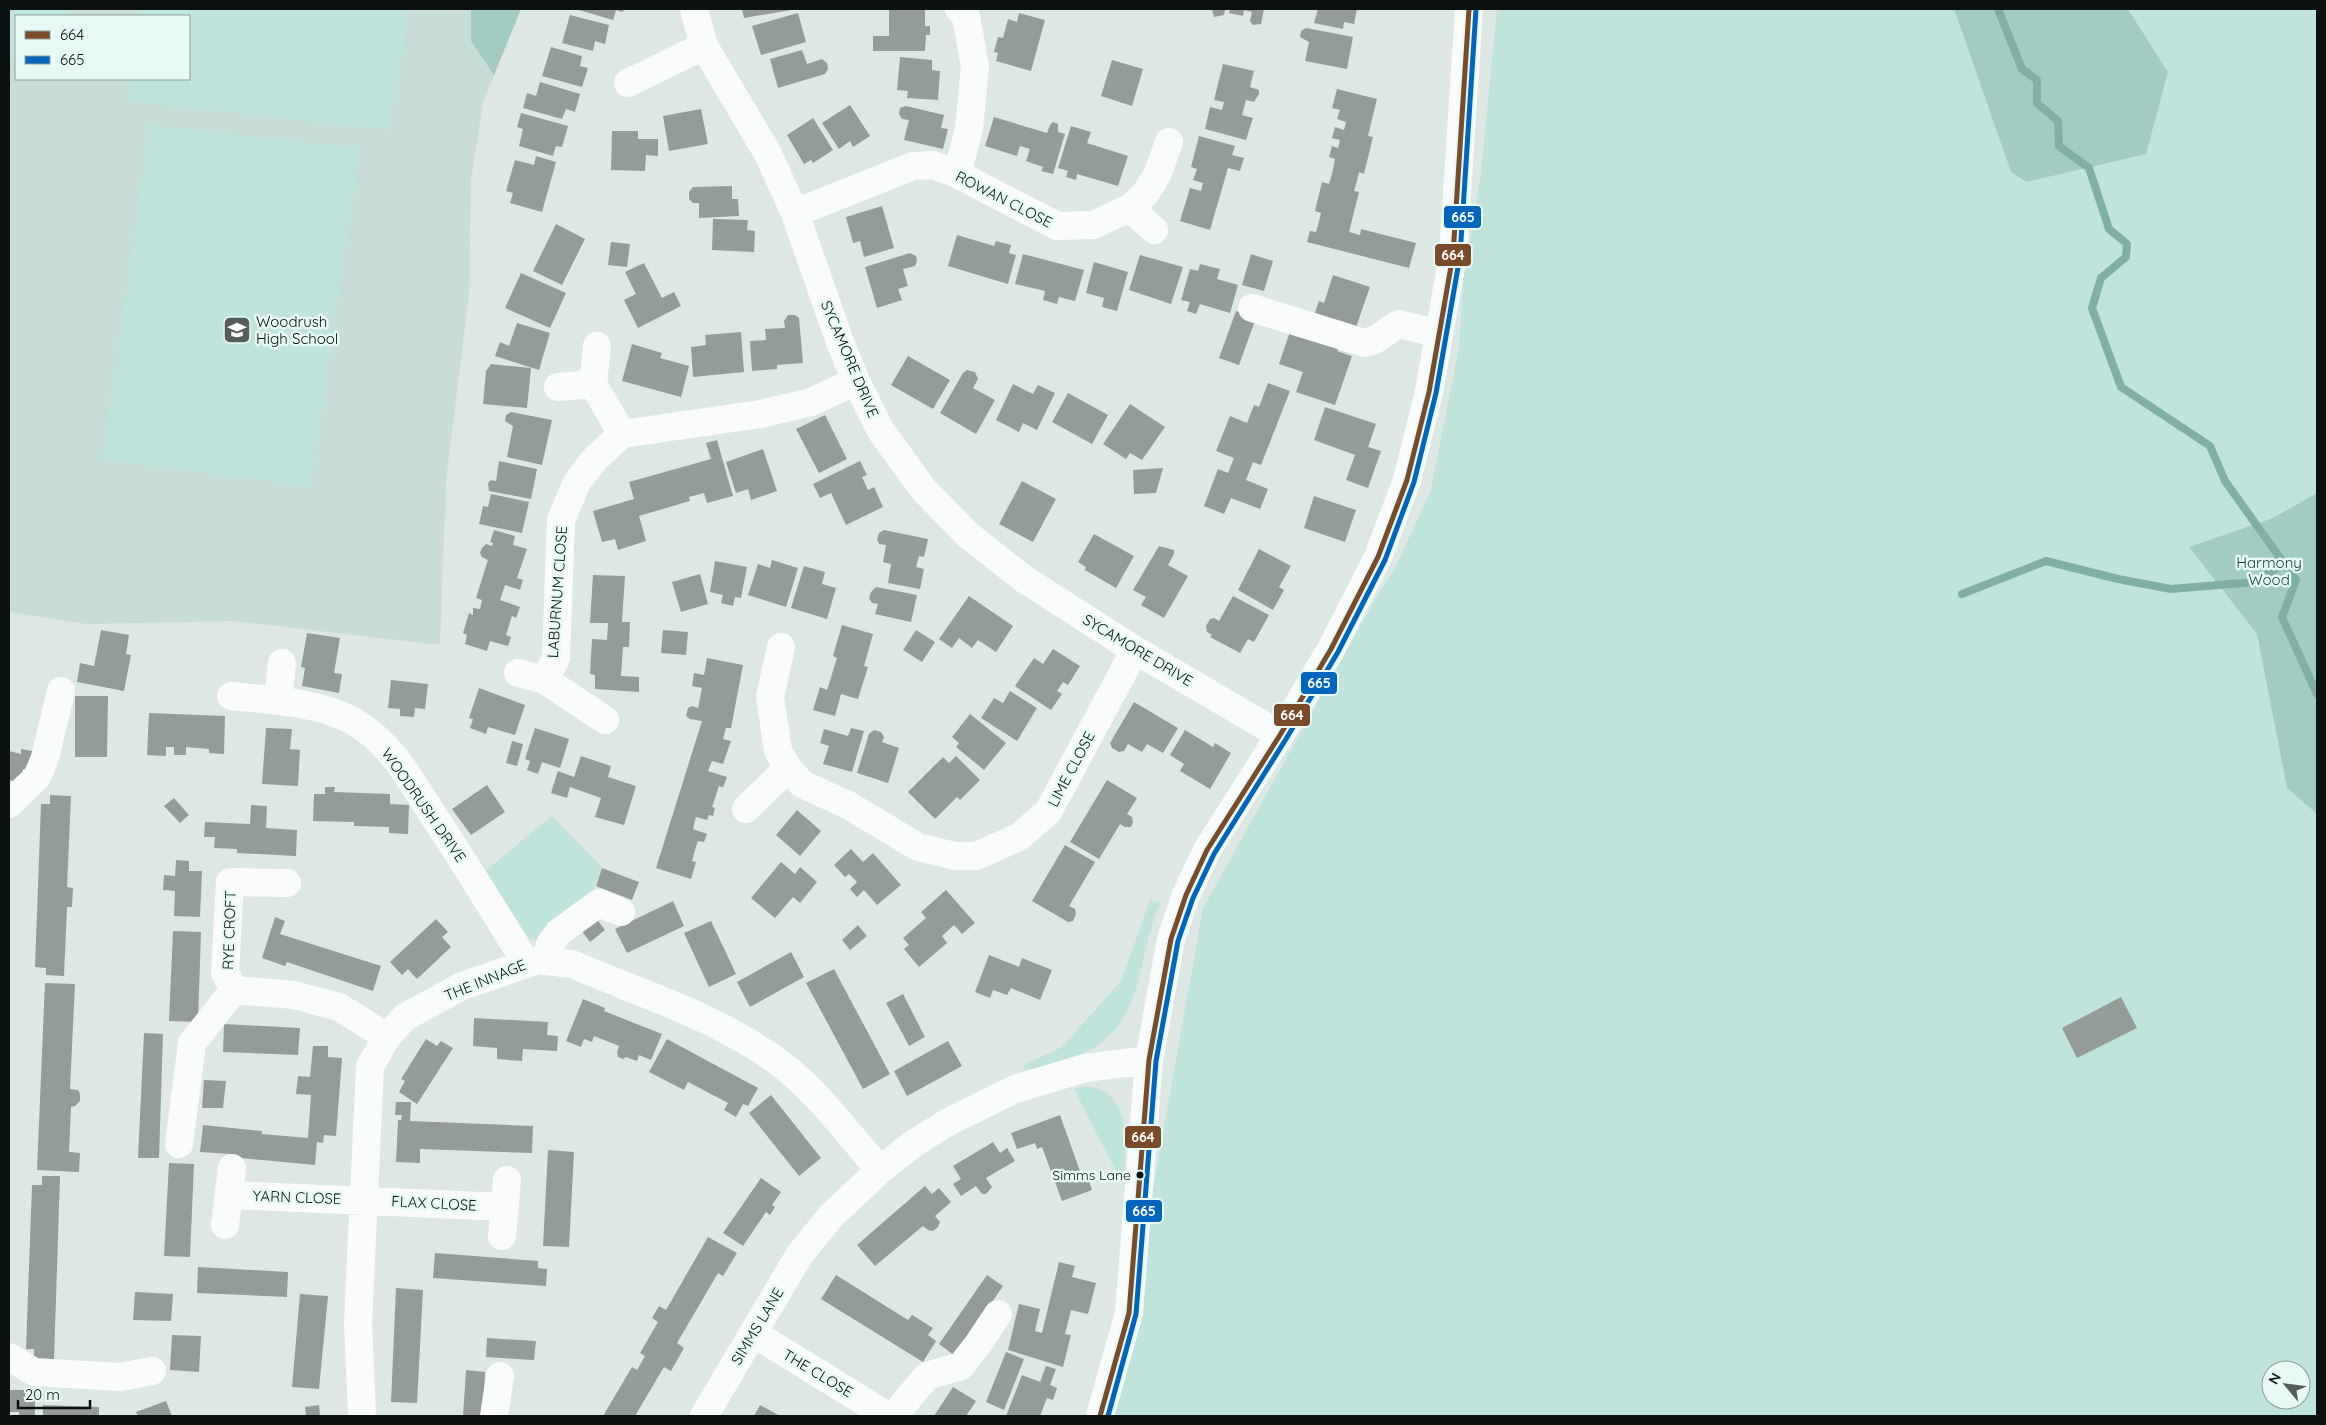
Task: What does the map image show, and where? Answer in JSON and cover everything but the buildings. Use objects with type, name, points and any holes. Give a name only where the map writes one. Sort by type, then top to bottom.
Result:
[{"type":"street","name":"SYCAMORE DRIVE","points":[[694,9],[704,46],[767,152],[795,213],[840,342],[856,381],[886,438],[923,489],[968,535],[1024,579],[1135,650],[1280,736]]},
{"type":"street","points":[[957,174],[969,129],[975,67],[966,16],[959,9]]},
{"type":"street","points":[[1100,1416],[1129,1313],[1149,1060],[1171,939],[1186,895],[1207,850],[1280,736],[1331,649],[1378,557],[1407,480],[1429,392],[1453,255],[1468,9]]},
{"type":"street","points":[[628,83],[704,46]]},
{"type":"street","name":"ROWAN CLOSE","points":[[795,213],[913,166],[933,165],[957,174],[1057,226],[1093,225],[1130,208],[1151,185],[1169,142]]},
{"type":"street","points":[[1130,208],[1154,230]]},
{"type":"street","points":[[1252,308],[1365,344],[1374,342],[1386,330],[1399,324],[1440,334]]},
{"type":"street","points":[[598,346],[593,384],[622,434],[761,414],[811,402],[856,381]]},
{"type":"street","points":[[558,386],[593,384]]},
{"type":"street","name":"LABURNUM CLOSE","points":[[545,680],[556,658],[562,520],[577,482],[594,460],[622,434]]},
{"type":"street","name":"LIME CLOSE","points":[[781,647],[770,697],[778,751],[788,768],[802,784],[848,805],[918,847],[955,856],[976,856],[1019,836],[1048,812],[1135,650]]},
{"type":"street","points":[[278,701],[282,663]]},
{"type":"street","name":"LABURNUM CLOSE","points":[[518,673],[545,680],[605,720]]},
{"type":"street","points":[[9,804],[37,777],[45,758],[61,691]]},
{"type":"street","name":"WOODRUSH DRIVE","points":[[231,696],[278,701],[319,709],[353,721],[391,751],[467,867],[537,962]]},
{"type":"street","points":[[746,809],[788,768]]},
{"type":"street","name":"RYE CROFT","points":[[287,883],[230,882],[225,973],[234,990],[294,995],[339,1007],[387,1037]]},
{"type":"street","points":[[537,962],[559,932],[599,903],[621,912]]},
{"type":"street","name":"THE INNAGE","points":[[362,1416],[358,1324],[370,1066],[387,1037],[405,1017],[454,990],[537,962],[572,964],[736,1035],[782,1064],[807,1088],[880,1170]]},
{"type":"street","points":[[179,1144],[192,1043],[234,990]]},
{"type":"street","name":"SIMMS LANE","points":[[704,1416],[800,1254],[831,1216],[880,1170],[913,1144],[948,1122],[1015,1088],[1085,1068],[1149,1060]]},
{"type":"street","points":[[225,1225],[232,1168]]},
{"type":"street","points":[[502,1236],[507,1180]]},
{"type":"street","name":"YARN CLOSE","points":[[229,1195],[364,1200]]},
{"type":"street","name":"FLAX CLOSE","points":[[364,1200],[504,1207]]},
{"type":"street","name":"THE CLOSE","points":[[752,1333],[886,1415],[896,1413],[927,1376],[961,1366],[998,1314]]},
{"type":"street","points":[[9,1357],[34,1372],[120,1377],[152,1371]]},
{"type":"street","points":[[494,1416],[500,1376]]},
{"type":"shaded area","name":"Woodrush High School","points":[[9,9],[521,9],[483,103],[471,180],[469,294],[446,481],[440,645],[233,621],[87,624],[9,612]]},
{"type":"green space","points":[[9,9],[69,9],[72,15],[15,15],[15,60],[9,63]]},
{"type":"green space","points":[[138,9],[409,9],[390,130],[126,101],[129,80],[190,80],[190,15],[137,15]]},
{"type":"green space","points":[[471,9],[521,9],[494,75],[471,41]]},
{"type":"green space","points":[[1497,9],[1954,9],[2011,172],[2028,182],[2146,153],[2168,72],[2128,9],[2317,9],[2317,493],[2273,518],[2189,547],[2257,634],[2287,788],[2317,814],[2317,1416],[1109,1416],[1146,1228],[1203,908],[1381,589],[1394,570],[1430,493],[1459,348],[1463,283],[1481,174]]},
{"type":"green space","points":[[1954,9],[2128,9],[2168,72],[2146,154],[2027,182],[2011,172]]},
{"type":"green space","points":[[149,125],[360,148],[311,487],[102,459]]},
{"type":"green space","name":"Harmony Wood","points":[[2317,493],[2317,814],[2287,788],[2257,634],[2189,547],[2273,518]]},
{"type":"green space","points":[[552,816],[602,867],[588,904],[544,942],[529,938],[485,871]]},
{"type":"green space","points":[[1150,900],[1160,902],[1149,935],[1137,987],[1124,1017],[1114,1031],[1101,1043],[1084,1053],[1025,1071],[1023,1065],[1062,1047],[1121,981]]},
{"type":"green space","points":[[1084,1086],[1100,1090],[1112,1098],[1120,1109],[1124,1123],[1125,1138],[1123,1185],[1074,1089]]},
{"type":"waterway","points":[[1998,9],[2022,69],[2037,80],[2037,103],[2058,121],[2059,146],[2089,168],[2109,229],[2127,244],[2126,257],[2101,278],[2092,308],[2121,387],[2210,446],[2225,481],[2288,569]]},
{"type":"waterway","points":[[1962,594],[2046,561],[2118,579],[2171,589],[2255,582],[2284,564]]},
{"type":"waterway","points":[[2292,574],[2296,580],[2282,617],[2317,694]]},
{"type":"transit line","name":"664","points":[[1100,1416],[1129,1313],[1149,1060],[1171,939],[1186,895],[1207,850],[1280,735],[1331,649],[1378,557],[1407,480],[1429,392],[1453,255],[1469,9]]},
{"type":"transit line","name":"665","points":[[1108,1416],[1136,1314],[1156,1061],[1178,941],[1193,898],[1214,854],[1338,652],[1385,560],[1414,482],[1436,393],[1460,256],[1476,9]]},
{"type":"place","name":"Woodrush High School","points":[[237,330]]},
{"type":"place","name":"Simms Lane","points":[[1140,1175]]}]
